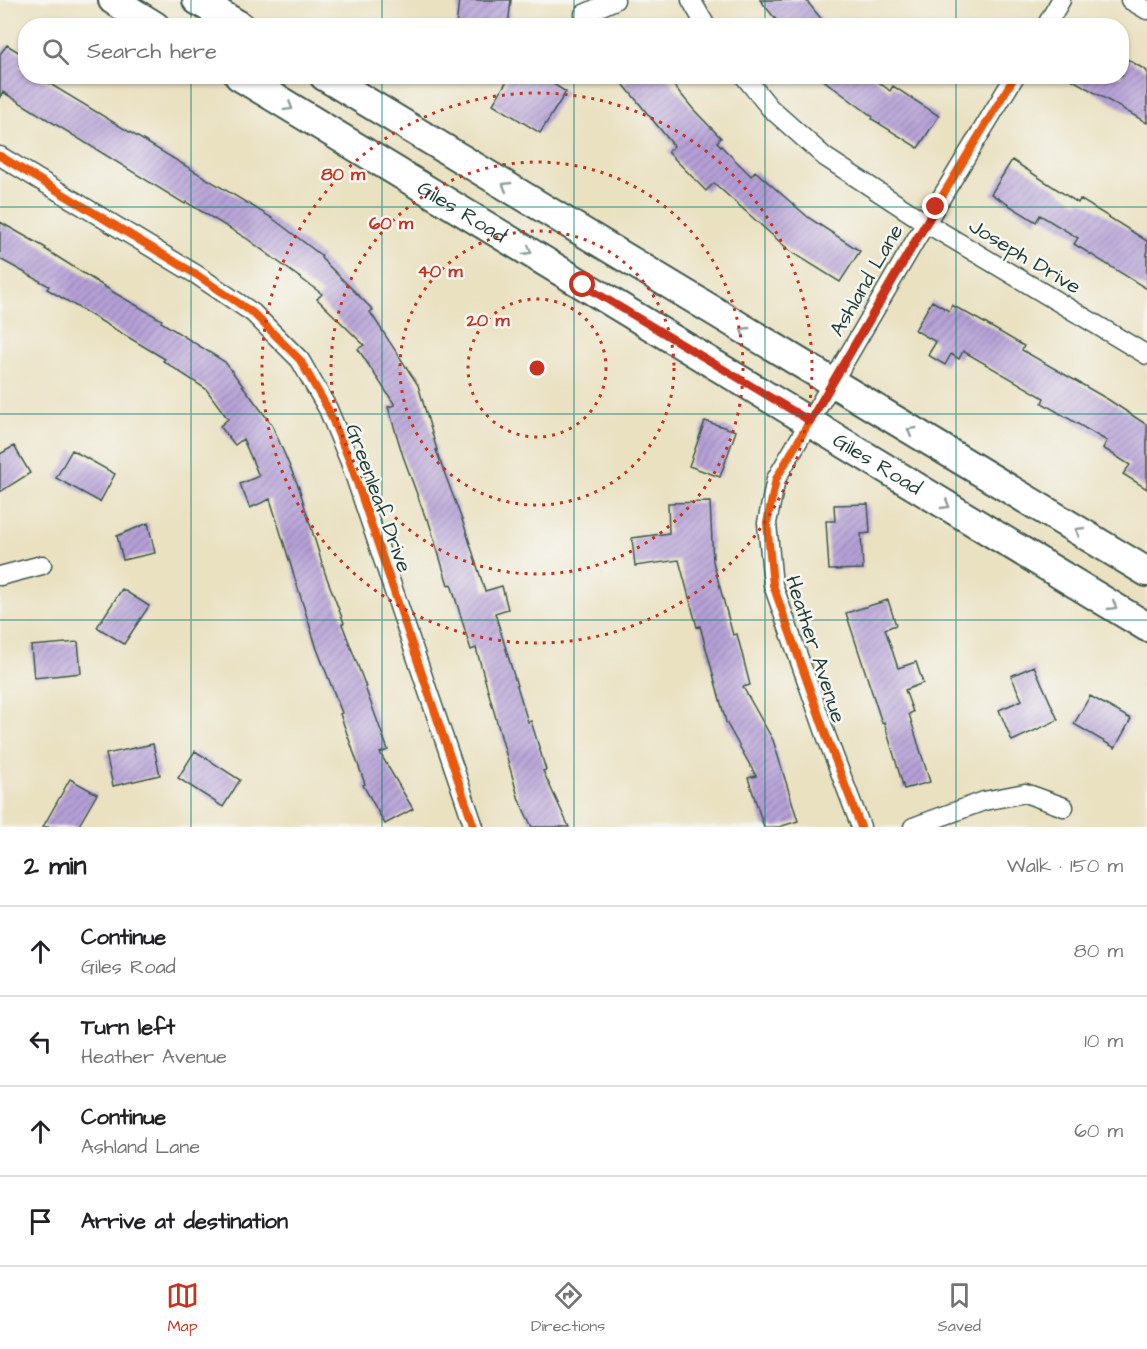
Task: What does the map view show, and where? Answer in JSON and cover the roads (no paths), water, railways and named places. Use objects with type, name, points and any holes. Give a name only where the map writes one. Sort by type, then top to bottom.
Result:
[{"type":"main road","points":[[113,0],[142,18]]},
{"type":"main road","points":[[197,0],[227,18]]},
{"type":"main road","name":"Giles Road","points":[[252,84],[1147,627]]},
{"type":"main road","name":"Giles Road","points":[[337,84],[1147,572]]},
{"type":"street","points":[[584,14],[615,0]]},
{"type":"street","points":[[691,0],[701,18]]},
{"type":"street","points":[[1051,18],[1061,0]]},
{"type":"street","points":[[1130,0],[1147,10]]},
{"type":"street","name":"Joseph Drive","points":[[750,84],[770,108],[825,157],[926,223],[1147,355]]},
{"type":"street","name":"Ashland Lane","points":[[832,384],[1010,84]]},
{"type":"street","name":"Greenleaf Drive","points":[[0,156],[207,281],[253,313],[300,360],[328,410],[350,462],[474,827]]},
{"type":"street","name":"Heather Avenue","points":[[832,384],[776,479],[766,523],[773,585],[861,827]]},
{"type":"street","points":[[0,576],[42,565]]},
{"type":"street","points":[[913,827],[984,801],[1025,793],[1064,807]]}]
